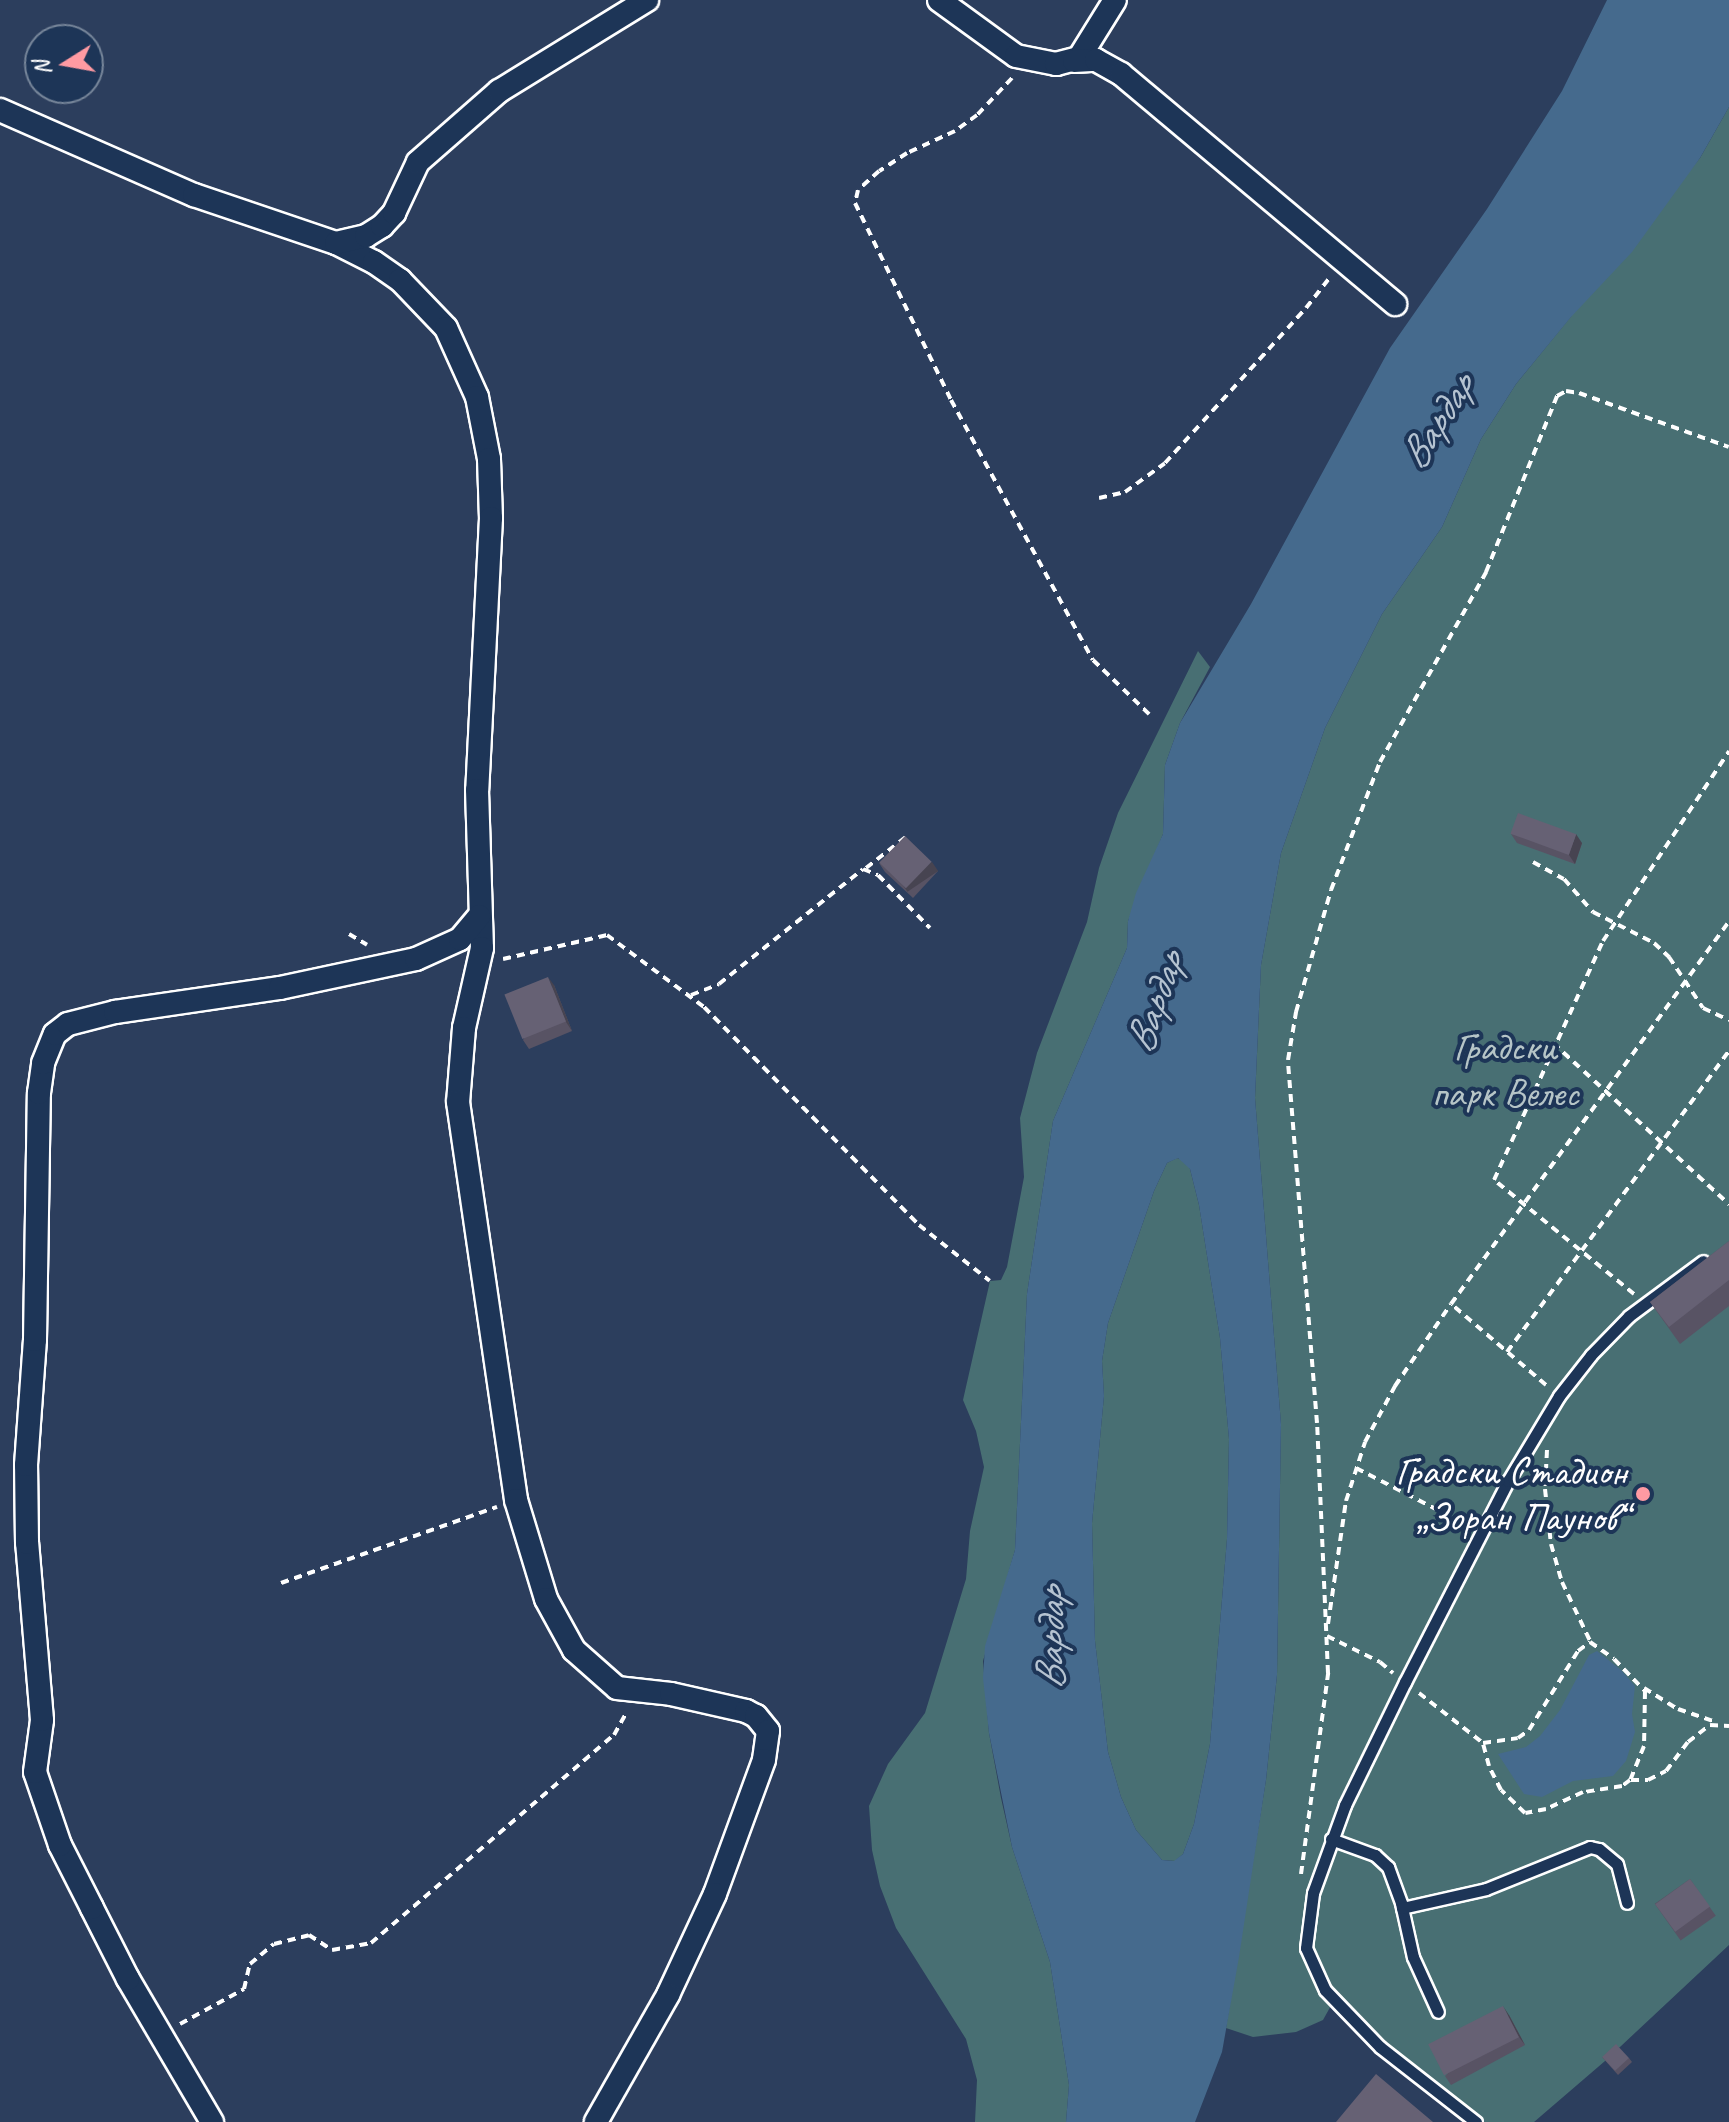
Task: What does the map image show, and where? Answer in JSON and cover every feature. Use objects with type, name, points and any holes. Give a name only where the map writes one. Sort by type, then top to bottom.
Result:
[{"type":"street","points":[[336,243],[366,236],[382,226],[394,213],[418,162],[499,91],[647,0]]},
{"type":"street","points":[[939,0],[1010,53],[1026,60],[1056,64],[1096,60],[1121,74],[1395,304]]},
{"type":"street","points":[[1074,61],[1083,53],[1115,0]]},
{"type":"street","points":[[0,110],[194,195],[336,243],[374,262],[400,280],[446,328],[467,368],[485,430],[491,518],[477,790],[481,963],[464,1028],[458,1078],[459,1124],[516,1500],[546,1599],[557,1626],[574,1650],[617,1688],[671,1694],[746,1711],[766,1726],[768,1737],[764,1760],[715,1894],[668,1995],[596,2122]]},
{"type":"street","points":[[212,2122],[159,2033],[60,1845],[35,1772],[42,1712],[27,1543],[26,1465],[35,1340],[39,1093],[43,1063],[55,1034],[68,1024],[115,1012],[280,988],[416,959],[460,939],[479,916]]},
{"type":"lane","points":[[1476,2122],[1363,2032],[1316,1976],[1307,1957],[1305,1930],[1331,1839],[1405,1682],[1482,1533],[1559,1396],[1591,1355],[1645,1304],[1709,1256]]},
{"type":"lane","points":[[1331,1839],[1382,1859],[1402,1908],[1413,1957],[1438,2012]]},
{"type":"lane","points":[[1402,1908],[1486,1889],[1590,1847],[1607,1854],[1617,1864],[1625,1882],[1627,1903]]},
{"type":"path","points":[[1026,60],[977,115],[955,131],[907,153],[879,171],[858,190],[855,203],[951,400],[1093,660],[1149,714]]},
{"type":"path","points":[[1099,498],[1117,495],[1138,484],[1194,434],[1306,308],[1342,257]]},
{"type":"path","points":[[1301,1877],[1302,1844],[1327,1699],[1327,1636],[1316,1408],[1288,1060],[1296,1012],[1331,890],[1380,762],[1486,572],[1557,396],[1566,391],[1579,393],[1729,447]]},
{"type":"path","points":[[1645,1304],[1494,1180],[1553,1043],[1603,941],[1729,751]]},
{"type":"path","points":[[691,995],[719,984],[907,836]]},
{"type":"path","points":[[1533,862],[1556,872],[1593,912],[1663,950],[1703,1008],[1729,1020]]},
{"type":"path","points":[[866,868],[878,875],[930,928]]},
{"type":"path","points":[[1327,1636],[1343,1520],[1356,1468],[1365,1442],[1395,1386],[1605,1087],[1729,921]]},
{"type":"path","points":[[481,963],[535,955],[607,935],[691,995],[919,1225],[990,1281]]},
{"type":"path","points":[[1553,1043],[1605,1087],[1729,1204]]},
{"type":"path","points":[[1507,1352],[1664,1144],[1729,1051]]},
{"type":"path","points":[[1451,1304],[1559,1396]]},
{"type":"path","points":[[1548,1444],[1545,1479],[1551,1544],[1562,1582],[1590,1642],[1614,1659],[1643,1687],[1678,1709],[1729,1726]]},
{"type":"path","points":[[1356,1468],[1482,1533]]},
{"type":"path","points":[[281,1583],[516,1500]]},
{"type":"path","points":[[1327,1636],[1380,1662],[1483,1743],[1489,1766],[1501,1790],[1525,1813],[1546,1809],[1583,1792],[1622,1786],[1630,1780],[1646,1735],[1643,1687]]},
{"type":"path","points":[[1483,1743],[1518,1738],[1529,1730],[1578,1651],[1590,1642]]},
{"type":"path","points":[[159,2033],[244,1989],[250,1964],[274,1944],[309,1935],[332,1950],[371,1943],[614,1735],[628,1713],[617,1688]]},
{"type":"path","points":[[1630,1780],[1648,1780],[1666,1771],[1688,1742],[1717,1723]]},
{"type":"green space","name":"Градски парк Велес","points":[[1729,107],[1729,1945],[1605,2061],[1534,2122],[1476,2122],[1333,2002],[1323,2020],[1296,2032],[1253,2037],[1226,2028],[1266,1780],[1277,1675],[1281,1424],[1255,1098],[1261,965],[1281,853],[1325,728],[1382,614],[1442,527],[1481,439],[1516,384],[1700,158]]},
{"type":"green space","points":[[1198,651],[1210,667],[1180,723],[1165,765],[1163,834],[1128,921],[1127,948],[1053,1121],[1027,1294],[1015,1550],[983,1661],[989,1733],[1001,1798],[1012,1847],[1050,1962],[1069,2085],[1066,2122],[975,2122],[977,2080],[966,2039],[896,1928],[880,1886],[872,1850],[869,1806],[888,1764],[925,1713],[966,1579],[970,1531],[984,1467],[976,1431],[963,1400],[990,1281],[1001,1280],[1007,1267],[1024,1177],[1020,1118],[1037,1053],[1087,922],[1099,868],[1118,813]]},
{"type":"green space","points":[[1177,1158],[1186,1161],[1190,1169],[1199,1205],[1220,1338],[1229,1439],[1227,1539],[1210,1744],[1194,1824],[1183,1854],[1175,1861],[1162,1860],[1136,1830],[1121,1797],[1108,1752],[1095,1641],[1092,1523],[1104,1396],[1102,1361],[1108,1323],[1154,1191],[1167,1163]]},
{"type":"water","name":"Вардар","points":[[1607,0],[1729,0],[1729,107],[1700,158],[1632,252],[1571,317],[1516,384],[1481,439],[1442,527],[1382,614],[1325,728],[1281,853],[1261,965],[1255,1098],[1281,1424],[1277,1675],[1266,1780],[1239,1957],[1222,2052],[1195,2122],[1066,2122],[1069,2085],[1050,1962],[1012,1847],[989,1733],[983,1678],[985,1646],[1015,1550],[1027,1294],[1053,1121],[1127,948],[1128,921],[1136,893],[1163,834],[1165,765],[1180,723],[1251,604],[1390,348],[1487,209],[1562,91]],"holes":[[[1178,1158],[1190,1169],[1199,1205],[1220,1338],[1229,1439],[1227,1539],[1210,1744],[1194,1824],[1183,1854],[1174,1861],[1162,1860],[1136,1830],[1121,1797],[1108,1752],[1095,1641],[1092,1523],[1104,1396],[1102,1361],[1108,1323],[1154,1191],[1167,1163]]]},
{"type":"water","points":[[1597,1651],[1635,1686],[1632,1714],[1635,1732],[1626,1761],[1613,1776],[1573,1781],[1542,1797],[1524,1794],[1498,1754],[1526,1747],[1540,1736],[1560,1710],[1589,1655]]},
{"type":"building","points":[[1518,813],[1576,834],[1569,855],[1510,834]]},
{"type":"building","points":[[905,836],[932,862],[906,888],[879,863]]},
{"type":"building","points":[[548,977],[566,1022],[522,1039],[504,995]]},
{"type":"building","points":[[1729,1241],[1729,1280],[1669,1327],[1650,1302]]},
{"type":"building","points":[[1690,1879],[1710,1907],[1675,1932],[1655,1904]]},
{"type":"building","points":[[1503,2006],[1519,2037],[1444,2075],[1428,2044]]},
{"type":"building","points":[[1616,2044],[1629,2058],[1615,2071],[1602,2057]]},
{"type":"building","points":[[1376,2074],[1433,2122],[1336,2122]]},
{"type":"place","name":"Градски Стадион „Зоран Паунов“","points":[[1643,1494]]}]
